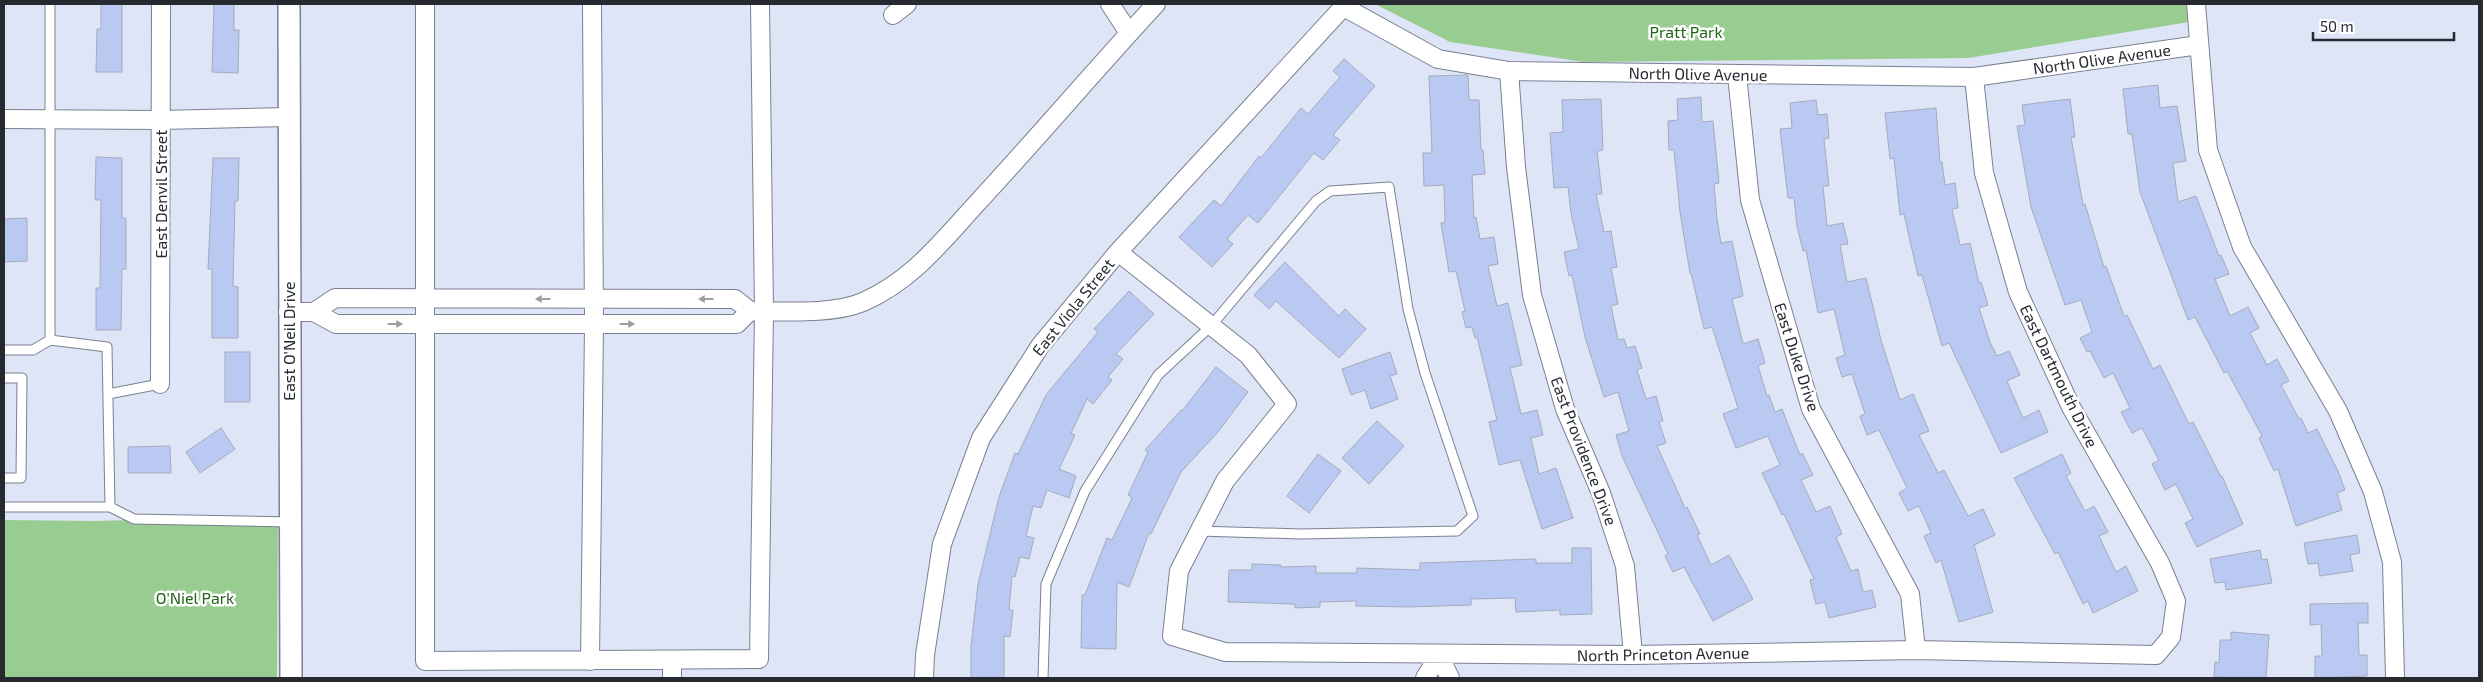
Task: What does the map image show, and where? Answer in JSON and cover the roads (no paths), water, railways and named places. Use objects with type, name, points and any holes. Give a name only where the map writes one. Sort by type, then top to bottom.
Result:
[{"type":"street","name":"East Denvil Street","points":[[160,384],[161,4]]},
{"type":"street","name":"East O'Neil Drive","points":[[289,4],[288,312],[291,678]]},
{"type":"street","points":[[425,4],[425,662],[590,661],[672,670],[759,659],[757,311],[760,4]]},
{"type":"street","points":[[590,661],[594,324],[592,4]]},
{"type":"street","points":[[894,15],[907,4]]},
{"type":"street","points":[[1110,4],[1129,33]]},
{"type":"street","points":[[314,312],[335,298],[736,299],[757,311],[830,309],[861,303],[889,289],[912,273],[1018,160],[1156,4]]},
{"type":"street","points":[[2196,4],[2208,150],[2242,247],[2338,411],[2373,492],[2392,562],[2395,678]]},
{"type":"street","name":"North Olive Avenue","points":[[1345,6],[1438,59],[1509,70],[1737,75],[1974,77],[2199,45]]},
{"type":"street","name":"East Viola Street","points":[[924,678],[925,655],[942,544],[981,438],[1040,346],[1118,252],[1345,6]]},
{"type":"street","name":"East Providence Drive","points":[[1509,70],[1516,167],[1532,295],[1565,409],[1602,492],[1625,566],[1632,655]]},
{"type":"street","name":"East Duke Drive","points":[[1737,75],[1750,200],[1811,409],[1910,594],[1916,650]]},
{"type":"street","name":"East Dartmouth Drive","points":[[1974,77],[1984,173],[2018,292],[2071,407],[2160,563],[2176,601],[2171,637],[2156,655]]},
{"type":"street","points":[[4,120],[161,120],[288,117]]},
{"type":"street","points":[[1118,252],[1248,355],[1287,404],[1225,481],[1199,531]]},
{"type":"street","points":[[365,299],[365,324]]},
{"type":"street","points":[[288,312],[314,312],[336,324],[737,324],[757,311]]},
{"type":"street","name":"North Princeton Avenue","points":[[1199,531],[1179,571],[1172,636],[1225,652],[1632,655],[1916,650],[2156,655]]},
{"type":"street","points":[[1425,678],[1439,655]]},
{"type":"street","points":[[1439,655],[1450,678]]},
{"type":"lane","points":[[50,4],[50,340]]},
{"type":"lane","points":[[1043,678],[1046,584],[1085,492],[1158,375],[1211,326],[1316,201],[1330,191],[1389,187],[1408,309],[1425,373],[1473,516],[1457,531],[1301,534],[1199,531]]},
{"type":"lane","points":[[4,350],[33,350],[50,340],[107,347],[110,506]]},
{"type":"lane","points":[[4,378],[22,378],[22,398],[21,478],[4,478]]},
{"type":"lane","points":[[108,394],[160,384]]},
{"type":"lane","points":[[4,507],[110,506],[134,519],[290,522]]},
{"type":"park label","name":"Pratt Park","points":[[1686,32]]},
{"type":"park label","name":"O'Niel Park","points":[[195,598]]}]
